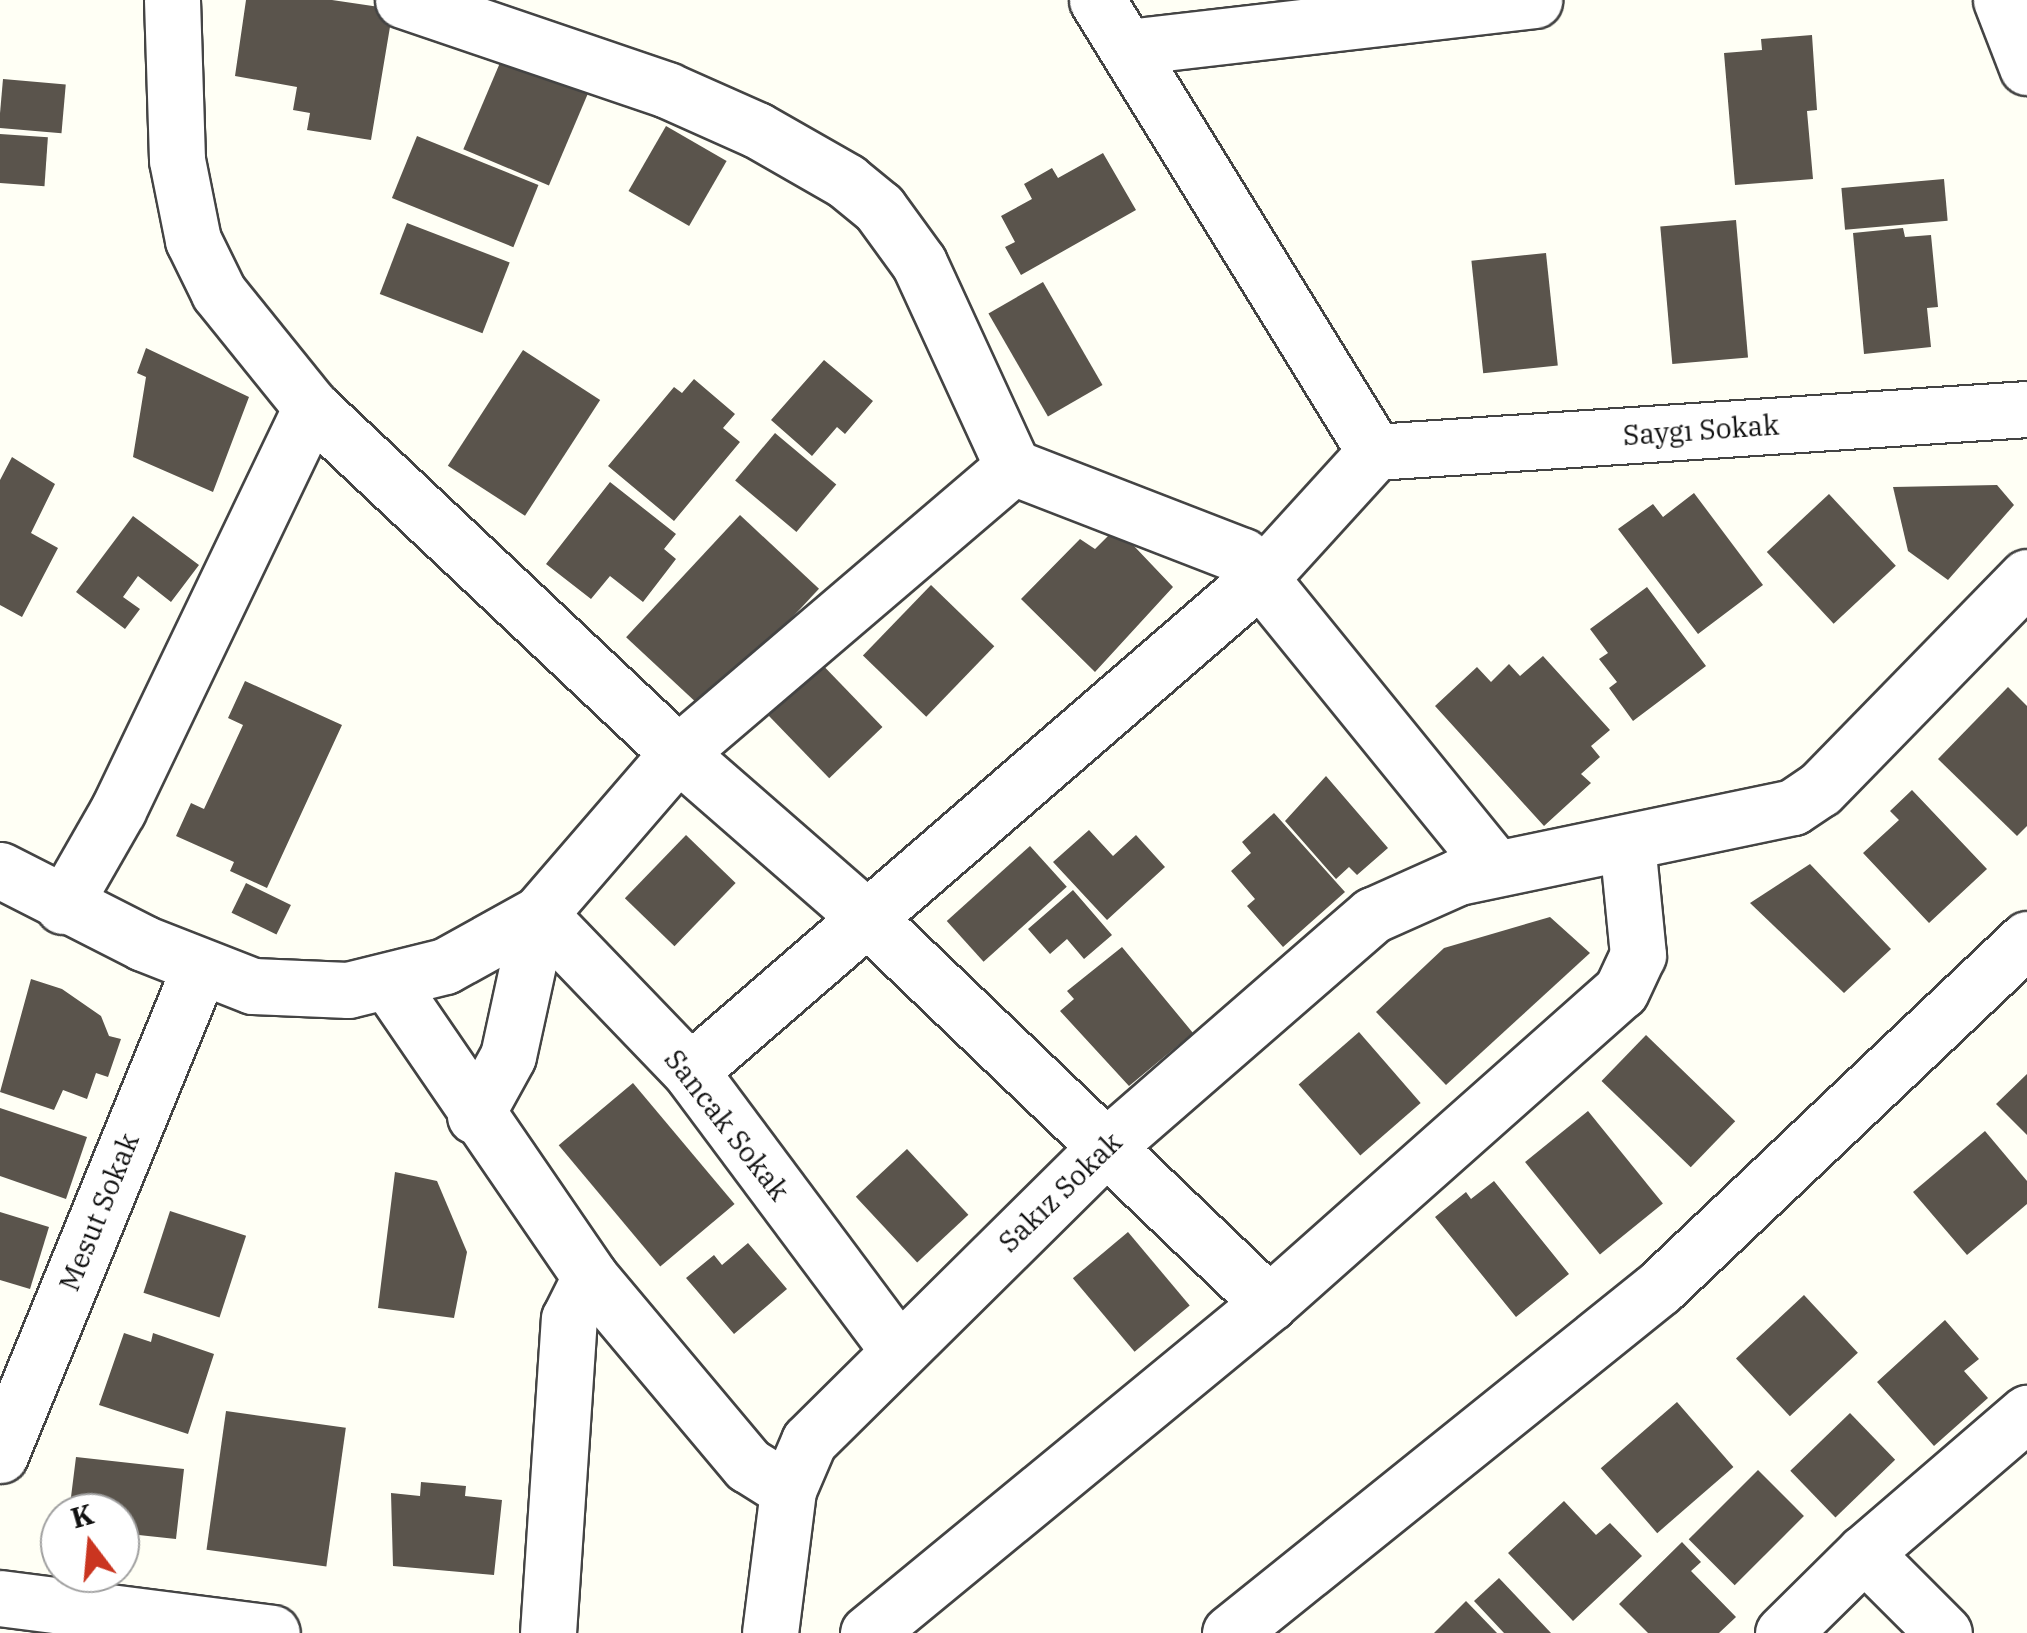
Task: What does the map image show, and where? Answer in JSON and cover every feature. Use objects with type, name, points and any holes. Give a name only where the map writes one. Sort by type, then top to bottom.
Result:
[{"type":"street","points":[[172,0],[178,160],[193,240],[219,293],[311,407],[678,753],[864,915],[1108,1144],[1268,1304]]},
{"type":"street","points":[[403,0],[667,90],[757,130],[846,181],[879,208],[910,247],[1013,467],[1208,538],[1262,576],[1496,868]]},
{"type":"street","points":[[690,1070],[864,915],[1262,576],[1375,452],[1097,0]]},
{"type":"street","points":[[1129,48],[1534,0]]},
{"type":"street","points":[[2001,0],[2027,67]]},
{"type":"street","points":[[63,906],[118,810],[311,407]]},
{"type":"street","name":"Saygı Sokak","points":[[1375,452],[2027,409]]},
{"type":"street","points":[[0,870],[63,906],[198,969],[278,990],[388,983],[478,952],[539,914],[678,753],[1013,467]]},
{"type":"street","name":"Sakız Sokak","points":[[770,1633],[788,1490],[810,1441],[1108,1144],[1373,914],[1424,888],[1496,868],[1794,807],[1820,789],[2027,577]]},
{"type":"street","points":[[868,1633],[1268,1304],[1629,980],[1639,941],[1627,842]]},
{"type":"street","points":[[475,1116],[508,1056],[539,914]]},
{"type":"street","name":"Sancak Sokak","points":[[539,914],[690,1070],[898,1350]]},
{"type":"street","points":[[1230,1633],[1659,1288],[2027,938]]},
{"type":"street","name":"Mesut Sokak","points":[[0,1455],[198,969]]},
{"type":"street","points":[[388,983],[475,1116],[590,1277],[748,1465],[788,1490]]},
{"type":"street","points":[[548,1633],[569,1319],[590,1277]]},
{"type":"street","points":[[1783,1633],[1864,1553],[2027,1413]]},
{"type":"street","points":[[1864,1553],[1944,1633]]},
{"type":"street","points":[[0,1598],[272,1633]]},
{"type":"building","points":[[246,0],[332,0],[393,9],[371,140],[307,130],[310,113],[293,110],[297,87],[235,76]]},
{"type":"building","points":[[1812,35],[1817,110],[1807,111],[1813,179],[1735,185],[1724,53],[1762,50],[1761,39]]},
{"type":"building","points":[[502,58],[588,94],[549,185],[463,149]]},
{"type":"building","points":[[3,79],[66,84],[61,133],[0,128]]},
{"type":"building","points":[[666,126],[727,161],[689,226],[628,191]]},
{"type":"building","points":[[0,134],[48,137],[44,186],[0,183]]},
{"type":"building","points":[[417,136],[538,185],[513,247],[392,198]]},
{"type":"building","points":[[1103,153],[1136,210],[1021,275],[1005,247],[1015,242],[1001,216],[1032,199],[1024,184],[1052,168],[1058,178]]},
{"type":"building","points":[[1944,179],[1948,221],[1845,230],[1841,188]]},
{"type":"building","points":[[1736,220],[1748,357],[1672,364],[1660,227]]},
{"type":"building","points":[[407,223],[510,262],[482,333],[380,294]]},
{"type":"building","points":[[1903,228],[1905,237],[1931,235],[1938,307],[1927,308],[1931,347],[1864,354],[1853,233]]},
{"type":"building","points":[[1546,253],[1558,365],[1483,373],[1471,261]]},
{"type":"building","points":[[1043,282],[1102,385],[1048,417],[988,314]]},
{"type":"building","points":[[146,348],[249,397],[213,492],[133,457],[146,377],[137,373]]},
{"type":"building","points":[[523,350],[600,400],[525,516],[448,466]]},
{"type":"building","points":[[824,360],[873,401],[845,434],[837,427],[812,456],[771,420]]},
{"type":"building","points":[[694,379],[735,414],[723,428],[740,442],[674,521],[608,466],[674,387],[682,393]]},
{"type":"building","points":[[775,433],[836,484],[796,532],[735,480]]},
{"type":"building","points":[[12,457],[55,484],[31,533],[58,548],[22,617],[0,605],[0,480]]},
{"type":"building","points":[[610,482],[676,534],[664,549],[676,559],[643,602],[610,576],[591,599],[546,564]]},
{"type":"building","points":[[1997,485],[2014,505],[1948,580],[1908,551],[1893,487]]},
{"type":"building","points":[[1694,493],[1763,585],[1698,634],[1618,529],[1653,504],[1663,517]]},
{"type":"building","points":[[1829,494],[1896,566],[1834,624],[1767,552]]},
{"type":"building","points":[[740,515],[819,589],[705,711],[626,637]]},
{"type":"building","points":[[133,516],[199,565],[171,602],[138,576],[123,597],[140,609],[125,629],[76,592]]},
{"type":"building","points":[[1109,535],[1134,546],[1173,587],[1095,672],[1021,599],[1080,539],[1095,549]]},
{"type":"building","points":[[931,585],[994,646],[926,717],[863,655]]},
{"type":"building","points":[[1647,587],[1706,666],[1633,721],[1609,688],[1617,682],[1599,659],[1608,653],[1590,629]]},
{"type":"building","points":[[813,655],[882,727],[829,778],[760,706]]},
{"type":"building","points":[[1543,656],[1610,730],[1591,746],[1600,757],[1581,774],[1591,783],[1544,826],[1435,706],[1477,667],[1491,682],[1509,664],[1520,676]]},
{"type":"building","points":[[245,681],[342,725],[267,888],[230,871],[234,862],[176,836],[191,803],[204,809],[243,725],[228,718]]},
{"type":"building","points":[[2008,687],[2027,706],[2027,826],[2017,836],[1938,759]]},
{"type":"building","points":[[1326,776],[1388,848],[1357,875],[1349,867],[1336,879],[1285,821]]},
{"type":"building","points":[[1912,790],[1987,869],[1929,923],[1863,853],[1899,820],[1890,811]]},
{"type":"building","points":[[1274,813],[1345,892],[1283,947],[1247,906],[1255,899],[1231,871],[1251,853],[1242,842]]},
{"type":"building","points":[[1089,830],[1113,856],[1136,835],[1165,867],[1107,920],[1053,862]]},
{"type":"building","points":[[686,835],[736,883],[675,946],[625,898]]},
{"type":"building","points":[[1030,846],[1067,887],[984,962],[947,921]]},
{"type":"building","points":[[1810,864],[1891,949],[1844,993],[1750,903]]},
{"type":"building","points":[[246,883],[291,905],[276,935],[232,913]]},
{"type":"building","points":[[1073,890],[1112,935],[1084,959],[1067,939],[1050,954],[1028,929]]},
{"type":"building","points":[[1550,917],[1590,953],[1446,1085],[1376,1012],[1444,948]]},
{"type":"building","points":[[1122,947],[1193,1033],[1129,1086],[1060,1011],[1074,999],[1067,991]]},
{"type":"building","points":[[31,979],[62,989],[101,1016],[109,1036],[121,1039],[108,1077],[96,1073],[87,1099],[63,1090],[54,1110],[0,1092]]},
{"type":"building","points":[[1359,1032],[1421,1103],[1360,1155],[1299,1084]]},
{"type":"building","points":[[1646,1035],[1735,1121],[1691,1167],[1602,1081]]},
{"type":"building","points":[[2027,1074],[2027,1135],[1996,1104]]},
{"type":"building","points":[[633,1083],[735,1204],[660,1266],[559,1145]]},
{"type":"building","points":[[0,1108],[87,1137],[66,1199],[0,1176]]},
{"type":"building","points":[[1588,1111],[1663,1203],[1600,1254],[1525,1162]]},
{"type":"building","points":[[1985,1131],[2027,1181],[2027,1204],[1967,1255],[1913,1192]]},
{"type":"building","points":[[907,1149],[968,1215],[917,1263],[856,1197]]},
{"type":"building","points":[[395,1172],[437,1181],[467,1252],[454,1318],[378,1308]]},
{"type":"building","points":[[1494,1181],[1569,1274],[1516,1317],[1435,1217],[1466,1192],[1471,1199]]},
{"type":"building","points":[[170,1211],[246,1236],[220,1318],[143,1293]]},
{"type":"building","points":[[0,1212],[49,1227],[30,1289],[0,1280]]},
{"type":"building","points":[[1128,1232],[1190,1306],[1135,1352],[1073,1278]]},
{"type":"building","points":[[748,1243],[787,1289],[734,1334],[686,1278],[714,1255],[722,1265]]},
{"type":"building","points":[[1804,1295],[1858,1353],[1790,1416],[1736,1358]]},
{"type":"building","points":[[1945,1320],[1979,1359],[1964,1371],[1988,1398],[1934,1446],[1877,1382]]},
{"type":"building","points":[[124,1333],[151,1342],[153,1333],[214,1354],[188,1434],[99,1405]]},
{"type":"building","points":[[1677,1402],[1733,1467],[1657,1533],[1601,1468]]},
{"type":"building","points":[[226,1411],[346,1428],[326,1566],[207,1550]]},
{"type":"building","points":[[1850,1413],[1895,1460],[1835,1517],[1790,1471]]},
{"type":"building","points":[[76,1457],[184,1469],[176,1539],[140,1535],[140,1493],[72,1493]]},
{"type":"building","points":[[1758,1470],[1804,1516],[1735,1585],[1689,1539]]},
{"type":"building","points":[[421,1482],[466,1486],[465,1496],[502,1500],[494,1575],[393,1566],[391,1493],[420,1496]]},
{"type":"building","points":[[1564,1501],[1596,1535],[1610,1523],[1642,1556],[1573,1621],[1508,1553]]},
{"type":"building","points":[[1682,1542],[1701,1562],[1691,1571],[1736,1617],[1719,1633],[1648,1633],[1619,1604]]},
{"type":"building","points":[[1499,1578],[1551,1633],[1504,1633],[1474,1601]]},
{"type":"building","points":[[1466,1601],[1497,1633],[1434,1633]]}]
